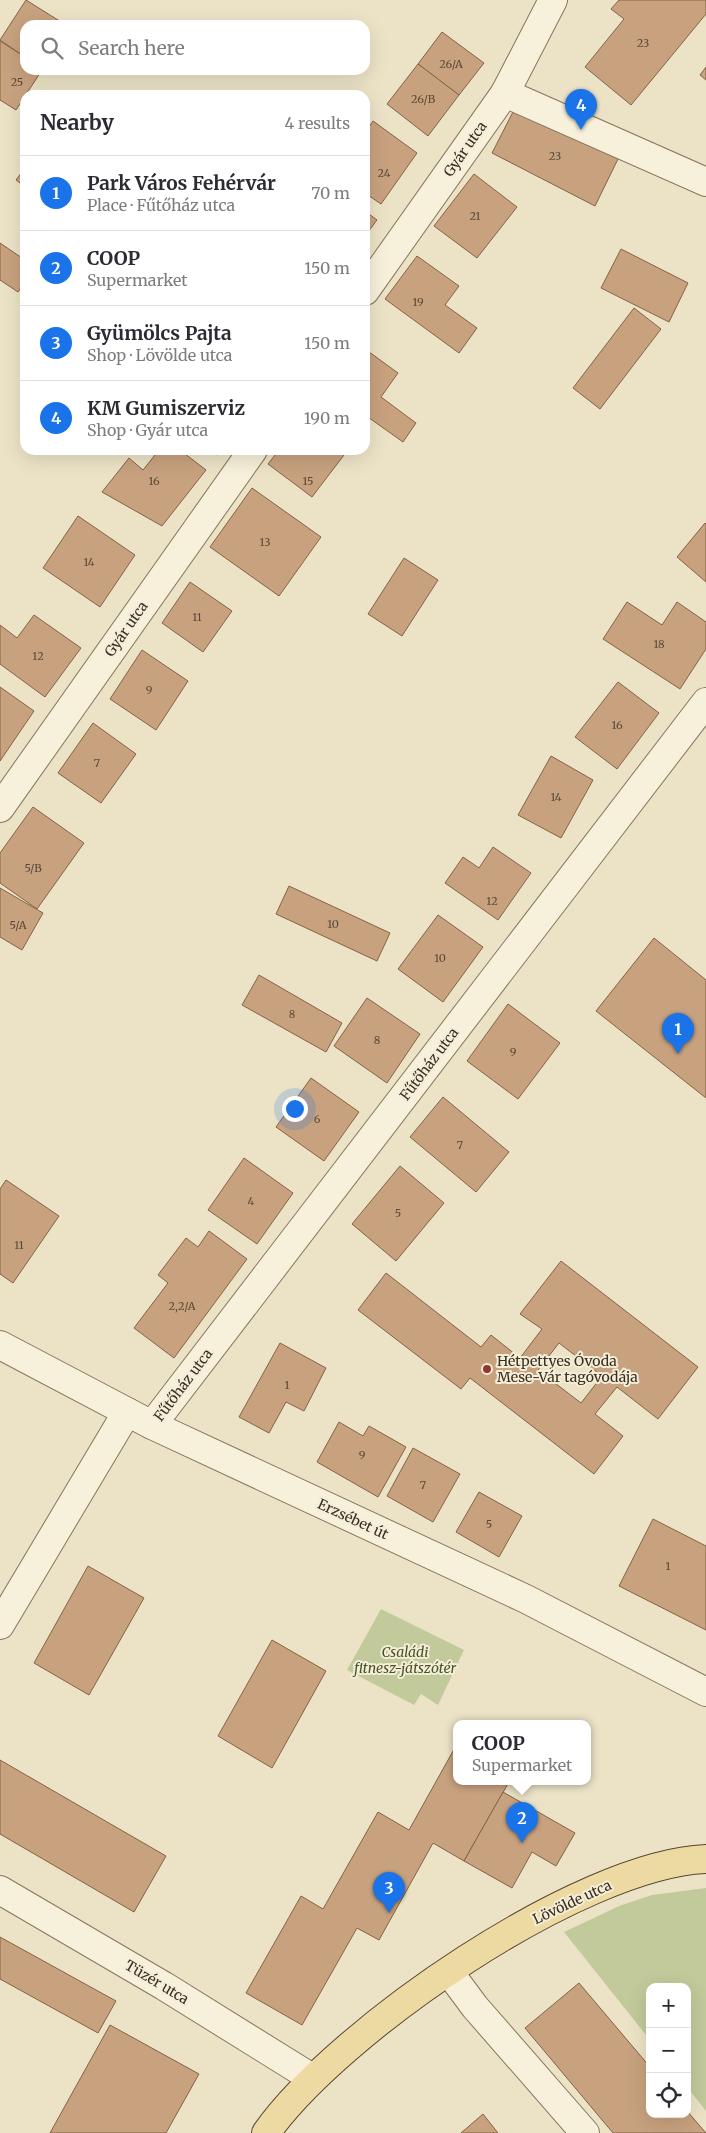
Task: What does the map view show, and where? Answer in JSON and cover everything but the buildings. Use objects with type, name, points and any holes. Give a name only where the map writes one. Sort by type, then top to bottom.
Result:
[{"type":"main road","name":"Lövölde utca","points":[[266,2133],[312,2078],[391,2012],[449,1972],[555,1907],[654,1867],[706,1858]]},
{"type":"street","name":"Gyár utca","points":[[370,284],[505,93],[553,0]]},
{"type":"street","points":[[505,93],[706,182]]},
{"type":"street","name":"Gyár utca","points":[[0,808],[249,455]]},
{"type":"street","name":"Fűtőház utca","points":[[152,1425],[706,702]]},
{"type":"street","name":"Erzsébet út","points":[[0,1345],[152,1425],[526,1599],[706,1692]]},
{"type":"street","points":[[0,1625],[127,1412]]},
{"type":"street","name":"Tüzér utca","points":[[0,1890],[164,1986],[312,2078]]},
{"type":"street","points":[[449,1972],[475,2007],[585,2133]]},
{"type":"green space","name":"Családi fitnesz-játszótér","points":[[381,1609],[464,1650],[438,1705],[421,1694],[414,1705],[347,1670]]},
{"type":"green space","points":[[706,1888],[706,2111],[691,2092],[691,1983],[646,1983],[646,2035],[564,1932],[619,1906],[652,1895]]},
{"type":"place","name":"KM Gumiszerviz","points":[[581,130]]},
{"type":"place","name":"Park Város Fehérvár","points":[[678,1054]]},
{"type":"place","name":"Hétpettyes Óvoda Mese-Vár tagóvodája","points":[[487,1369]]},
{"type":"place","name":"COOP","points":[[522,1843]]},
{"type":"place","name":"Gyümölcs Pajta","points":[[389,1913]]}]
